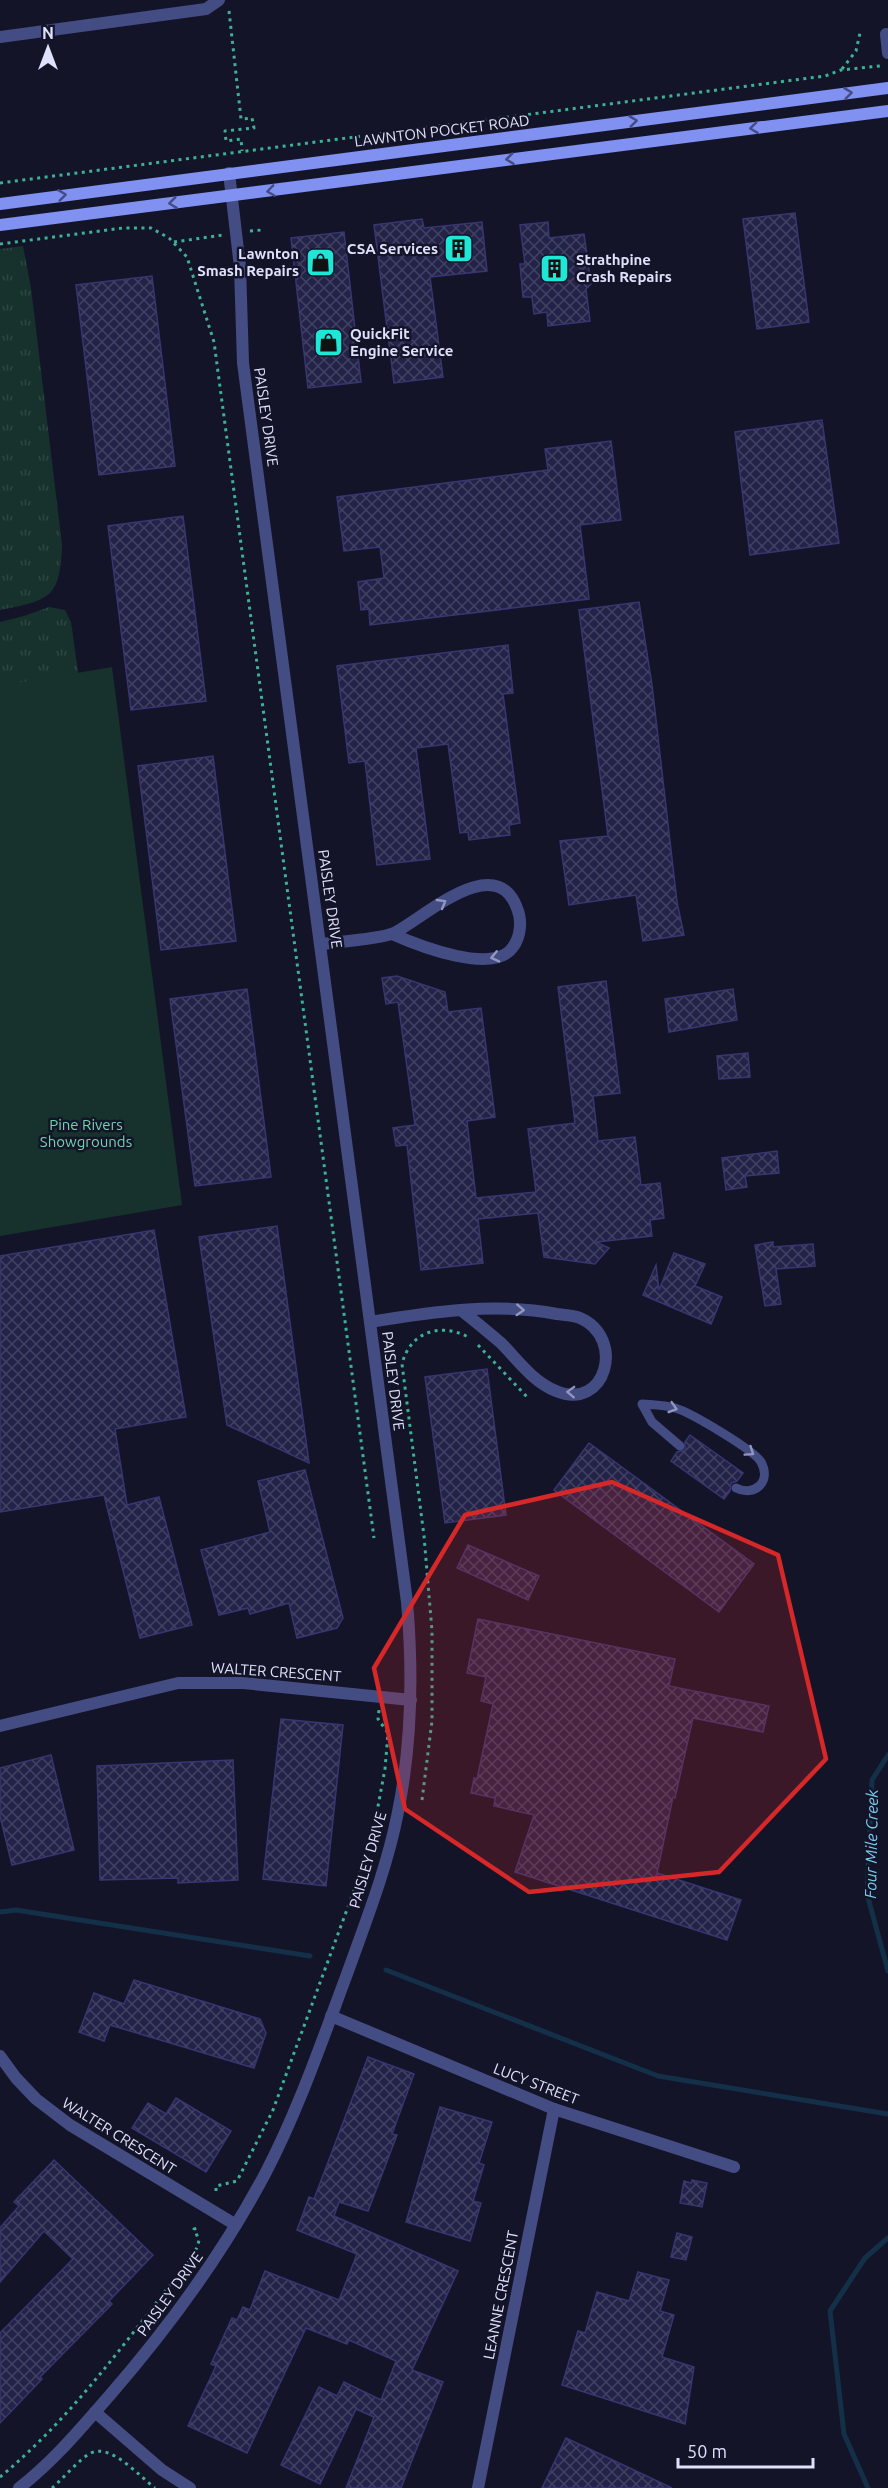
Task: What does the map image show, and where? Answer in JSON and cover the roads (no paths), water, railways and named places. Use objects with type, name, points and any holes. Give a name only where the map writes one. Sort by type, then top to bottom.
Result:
[{"type":"main road","name":"LAWNTON POCKET ROAD","points":[[0,204],[888,88]]},
{"type":"main road","points":[[0,225],[888,111]]},
{"type":"street","points":[[0,37],[206,9],[219,0]]},
{"type":"street","points":[[885,34],[888,53]]},
{"type":"street","name":"PAISLEY DRIVE","points":[[19,2488],[60,2452],[135,2366],[181,2306],[237,2225],[270,2164],[331,2016],[386,1860],[398,1811],[411,1700],[412,1652],[407,1602],[243,363],[237,234],[229,174]]},
{"type":"street","points":[[321,944],[392,934],[460,892],[487,884],[506,891],[513,899],[520,924],[512,948],[494,960],[472,958],[416,944],[392,934]]},
{"type":"street","points":[[370,1322],[411,1315],[488,1308],[543,1311],[579,1318],[595,1329],[603,1341],[607,1357],[604,1372],[597,1384],[587,1392],[572,1394],[557,1392],[524,1369],[502,1345],[462,1311]]},
{"type":"street","name":"WALTER CRESCENT","points":[[0,1726],[178,1683],[243,1683],[411,1700]]},
{"type":"street","name":"LUCY STREET","points":[[331,2016],[554,2109],[734,2167]]},
{"type":"street","name":"WALTER CRESCENT","points":[[0,2055],[16,2078],[36,2100],[70,2125],[237,2225]]},
{"type":"street","name":"LEANNE CRESCENT","points":[[478,2488],[554,2109]]},
{"type":"street","points":[[95,2412],[162,2470],[190,2488]]},
{"type":"lane","points":[[680,1446],[652,1422],[642,1404],[664,1405],[678,1409],[701,1420],[758,1458],[764,1470],[762,1484],[750,1491],[736,1488]]},
{"type":"waterway","name":"Four Mile Creek","points":[[888,1755],[872,1780],[867,1894],[888,1971]]},
{"type":"waterway","points":[[0,1912],[16,1910],[310,1956]]},
{"type":"waterway","points":[[386,1970],[658,2076],[888,2114]]},
{"type":"waterway","name":"Four Mile Creek","points":[[868,2488],[844,2434],[830,2311],[865,2258],[888,2238]]},
{"type":"place","name":"CSA Services","points":[[459,249]]},
{"type":"place","name":"Lawnton Smash Repairs","points":[[320,263]]},
{"type":"place","name":"Strathpine Crash Repairs","points":[[555,269]]},
{"type":"place","name":"QuickFit Engine Service","points":[[329,343]]},
{"type":"park label","name":"Pine Rivers Showgrounds","points":[[86,1134]]}]
